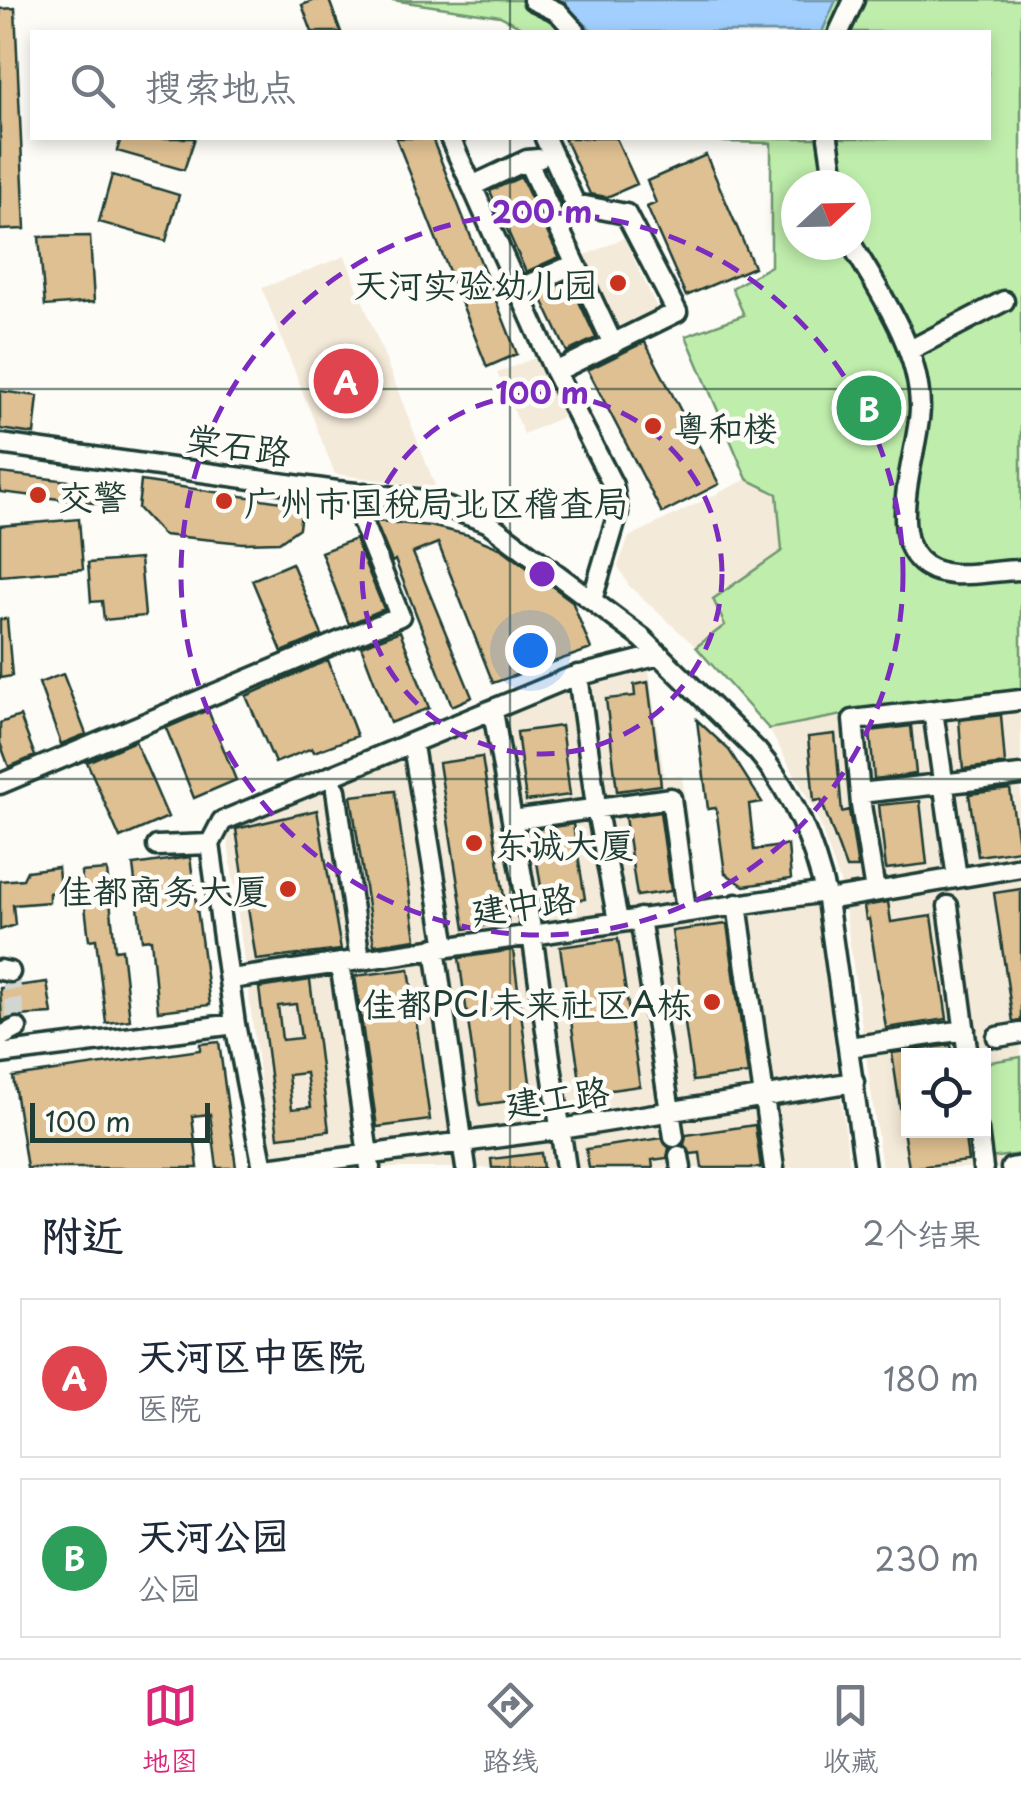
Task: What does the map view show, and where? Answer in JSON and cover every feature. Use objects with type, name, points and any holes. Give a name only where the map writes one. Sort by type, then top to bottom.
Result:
[{"type":"street","points":[[533,0],[558,12],[574,30]]},
{"type":"street","points":[[839,30],[854,0]]},
{"type":"street","points":[[451,140],[555,372],[613,485],[618,513],[592,600]]},
{"type":"street","points":[[546,140],[575,204],[626,214],[677,312],[555,372]]},
{"type":"street","points":[[828,140],[833,170]]},
{"type":"street","points":[[472,186],[527,160],[554,158]]},
{"type":"street","points":[[527,160],[612,344]]},
{"type":"street","points":[[860,260],[910,350],[920,407],[904,514],[910,548],[928,566],[950,574],[1021,570]]},
{"type":"street","points":[[518,289],[576,264]]},
{"type":"street","points":[[910,350],[1004,301]]},
{"type":"street","name":"棠石路","points":[[0,444],[426,500],[487,522],[660,655],[770,767],[799,816],[819,864],[865,1168]]},
{"type":"street","points":[[0,784],[400,616],[361,519],[364,494]]},
{"type":"street","points":[[265,1168],[236,1024],[210,844],[222,821],[578,675],[660,655]]},
{"type":"street","points":[[578,675],[596,806],[618,921]]},
{"type":"street","points":[[875,891],[853,720],[1021,700]]},
{"type":"street","points":[[933,711],[957,878]]},
{"type":"street","points":[[494,716],[532,934],[566,1168]]},
{"type":"street","points":[[414,752],[466,1168]]},
{"type":"street","points":[[860,793],[1021,775]]},
{"type":"street","points":[[336,790],[360,960]]},
{"type":"street","points":[[513,820],[671,798],[686,911]]},
{"type":"street","points":[[157,846],[210,844]]},
{"type":"street","name":"建中路","points":[[231,979],[686,911],[875,891],[1021,868]]},
{"type":"street","points":[[738,904],[774,1168]]},
{"type":"street","points":[[948,906],[967,1048]]},
{"type":"street","points":[[640,918],[674,1136]]},
{"type":"street","points":[[340,962],[369,1161]]},
{"type":"street","points":[[0,1054],[236,1024]]},
{"type":"street","points":[[0,1037],[18,1028]]},
{"type":"street","points":[[849,1047],[965,1030]]},
{"type":"street","points":[[997,1037],[1021,1033]]},
{"type":"street","name":"建工路","points":[[265,1168],[369,1161],[462,1142],[854,1082]]},
{"type":"street","points":[[979,1138],[984,1168]]},
{"type":"street","points":[[1012,1168],[1021,1166]]},
{"type":"shaded area","name":"天河实验幼儿园","points":[[624,238],[657,308],[612,329],[579,258]]},
{"type":"shaded area","points":[[345,256],[436,488],[335,474],[262,288]]},
{"type":"shaded area","name":"天河实验幼儿园","points":[[537,357],[564,416],[524,434],[497,373]]},
{"type":"shaded area","points":[[747,479],[777,494],[782,552],[714,599],[725,625],[696,647],[629,586],[618,566],[629,537]]},
{"type":"shaded area","points":[[649,670],[664,776],[682,776],[698,897],[813,882],[850,1168],[272,1168],[226,827],[579,685]]},
{"type":"shaded area","points":[[1021,695],[1021,1168],[882,1168],[842,888],[815,811],[769,729],[843,715]]},
{"type":"green space","points":[[392,0],[1021,0],[1021,695],[843,715],[769,729],[696,647],[725,625],[713,599],[782,551],[777,494],[747,479],[686,336],[744,315],[732,288],[771,266],[771,143],[716,140],[991,140],[991,30],[527,30],[500,16]]},
{"type":"green space","points":[[1021,1057],[1021,1154],[989,1158],[991,1062]]},
{"type":"water","points":[[561,0],[836,0],[823,30],[591,30]]},
{"type":"building","points":[[329,0],[340,30],[311,30],[302,5]]},
{"type":"building","points":[[15,8],[25,229],[0,230],[0,9]]},
{"type":"building","points":[[120,140],[194,140],[184,170],[117,151]]},
{"type":"building","points":[[397,140],[433,140],[517,354],[487,367]]},
{"type":"building","points":[[565,140],[617,140],[637,184],[607,197],[590,194]]},
{"type":"building","points":[[706,155],[754,267],[686,296],[647,207],[656,203],[647,181]]},
{"type":"building","points":[[112,175],[179,195],[166,241],[99,222]]},
{"type":"building","points":[[521,177],[559,257],[526,272],[490,191]]},
{"type":"building","points":[[90,236],[94,302],[45,306],[39,237]]},
{"type":"building","points":[[569,280],[596,338],[567,352],[539,293]]},
{"type":"building","name":"粤和楼","points":[[645,342],[719,484],[662,513],[588,370]]},
{"type":"building","points":[[0,391],[38,396],[34,434],[0,429]]},
{"type":"building","points":[[0,473],[113,486],[110,505],[0,492]]},
{"type":"building","points":[[141,481],[302,505],[299,528],[279,542],[243,543],[163,535],[138,508]]},
{"type":"building","points":[[79,519],[83,569],[0,576],[0,526]]},
{"type":"building","points":[[375,521],[430,526],[502,549],[572,601],[591,649],[493,683],[438,543],[413,553],[472,697],[452,706],[395,560],[392,562]]},
{"type":"building","points":[[355,539],[384,609],[349,624],[321,552]]},
{"type":"building","points":[[140,559],[145,616],[104,620],[102,601],[91,602],[88,563]]},
{"type":"building","points":[[292,563],[322,635],[282,652],[252,580]]},
{"type":"building","points":[[0,619],[7,619],[12,676],[0,678]]},
{"type":"building","points":[[400,631],[429,708],[390,723],[361,646]]},
{"type":"building","points":[[328,660],[357,736],[275,763],[246,696]]},
{"type":"building","points":[[63,674],[86,734],[61,744],[39,683]]},
{"type":"building","points":[[648,682],[661,785],[617,791],[606,699],[635,696],[634,685]]},
{"type":"building","points":[[208,710],[236,780],[194,798],[166,728]]},
{"type":"building","points":[[1001,715],[1005,764],[963,769],[959,720]]},
{"type":"building","points":[[20,716],[35,756],[9,767],[0,743],[0,723]]},
{"type":"building","points":[[697,720],[729,750],[762,802],[749,804],[754,850],[788,845],[791,879],[744,886],[725,873],[716,808],[708,809]]},
{"type":"building","points":[[561,726],[570,795],[526,801],[517,732]]},
{"type":"building","points":[[911,726],[916,774],[874,779],[870,731]]},
{"type":"building","points":[[835,734],[842,812],[849,810],[858,868],[846,868],[821,800],[814,801],[808,737]]},
{"type":"building","points":[[135,741],[168,817],[120,838],[87,762]]},
{"type":"building","name":"东诚大厦","points":[[482,757],[508,922],[465,929],[439,763]]},
{"type":"building","points":[[1010,789],[1019,850],[978,856],[969,794]]},
{"type":"building","points":[[395,791],[416,939],[374,945],[351,796]]},
{"type":"building","points":[[920,801],[927,864],[886,869],[879,805]]},
{"type":"building","name":"佳都商务大厦","points":[[317,810],[341,950],[256,960],[236,829]]},
{"type":"building","points":[[660,812],[671,891],[637,896],[625,817]]},
{"type":"building","points":[[573,824],[585,899],[544,906],[532,830]]},
{"type":"building","points":[[190,857],[210,1005],[158,1011],[151,939],[142,940],[133,865]]},
{"type":"building","points":[[58,867],[60,890],[49,893],[49,902],[13,905],[15,925],[0,930],[0,881],[23,879],[27,871]]},
{"type":"building","points":[[107,870],[115,950],[122,949],[130,1020],[106,1023],[96,939],[89,940],[81,872]]},
{"type":"building","points":[[1021,889],[1021,1021],[1013,1022],[994,893]]},
{"type":"building","points":[[888,902],[891,922],[932,916],[947,1019],[886,1028],[864,906]]},
{"type":"building","name":"佳都PCI未来社区A栋","points":[[727,924],[748,1074],[693,1081],[672,931]]},
{"type":"building","points":[[618,939],[640,1086],[582,1094],[560,947]]},
{"type":"building","points":[[513,950],[532,1098],[480,1105],[459,958]]},
{"type":"building","points":[[409,969],[430,1120],[377,1127],[355,976]]},
{"type":"building","points":[[310,980],[329,1131],[278,1137],[259,988]],"holes":[[[296,1004],[301,1038],[282,1040],[278,1006]],[[306,1073],[311,1107],[292,1109],[288,1075]]]},
{"type":"building","points":[[47,982],[52,1014],[16,1016],[2,1021],[0,988]]},
{"type":"building","points":[[219,1042],[236,1168],[217,1168],[210,1114],[192,1116],[198,1168],[27,1168],[13,1077],[200,1050],[200,1044]]},
{"type":"building","points":[[901,1052],[901,1114],[892,1053]]},
{"type":"building","points":[[755,1125],[761,1168],[702,1168],[700,1153],[691,1154],[684,1145],[686,1135]]},
{"type":"building","points":[[662,1138],[669,1148],[667,1158],[652,1160],[653,1168],[589,1168],[586,1149]]},
{"type":"building","points":[[904,1138],[965,1138],[968,1161],[909,1168]]},
{"type":"building","points":[[541,1153],[543,1168],[492,1168],[491,1159]]},
{"type":"tunnel","points":[[10,972],[17,1028]]},
{"type":"place","name":"天河实验幼儿园","points":[[618,283]]},
{"type":"place","name":"天河区中医院","points":[[346,381]]},
{"type":"place","name":"天河公园","points":[[869,408]]},
{"type":"place","name":"粤和楼","points":[[653,426]]},
{"type":"place","name":"交警","points":[[38,495]]},
{"type":"place","name":"广州市国税局北区稽查局","points":[[224,501]]},
{"type":"place","name":"东诚大厦","points":[[474,843]]},
{"type":"place","name":"佳都商务大厦","points":[[288,889]]},
{"type":"place","name":"佳都PCI未来社区A栋","points":[[712,1002]]}]
